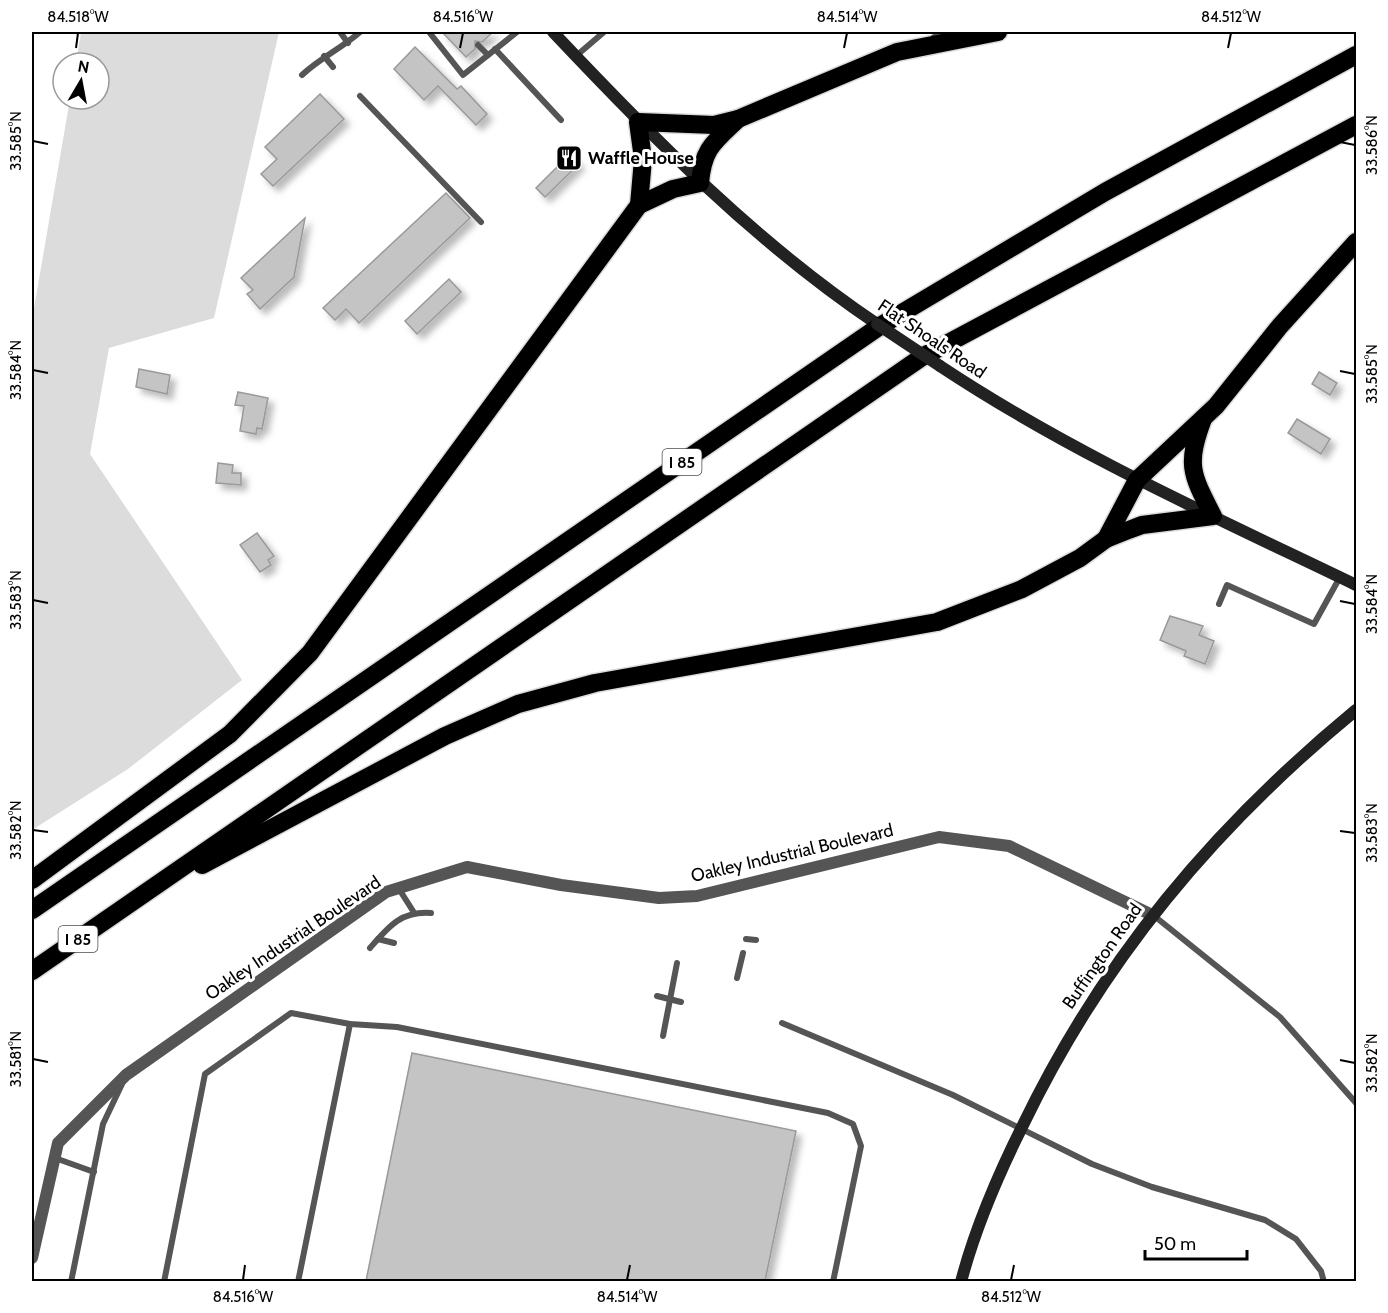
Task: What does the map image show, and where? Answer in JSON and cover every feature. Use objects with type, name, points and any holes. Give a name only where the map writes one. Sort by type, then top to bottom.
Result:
[{"type":"highway","points":[[639,205],[643,159],[638,122],[714,125],[738,119],[897,52],[998,32]]},
{"type":"highway","name":"I 85","points":[[32,910],[880,326],[1105,192],[1356,55]]},
{"type":"highway","points":[[32,880],[230,734],[310,653],[639,205],[673,189],[700,183],[702,162],[708,147],[738,119]]},
{"type":"highway","name":"I 85","points":[[32,970],[922,357],[1356,124]]},
{"type":"highway","points":[[1106,539],[1137,480],[1203,419],[1280,326],[1356,242]]},
{"type":"highway","points":[[124,907],[445,736],[518,704],[595,682],[937,622],[1022,589],[1080,558],[1106,539],[1142,525],[1213,516],[1201,492],[1191,462],[1193,447],[1203,419]]},
{"type":"street","name":"Flat Shoals Road","points":[[553,32],[638,122],[700,183],[835,296],[993,401],[1137,480],[1356,585]]},
{"type":"street","name":"Buffington Road","points":[[960,1281],[1001,1169],[1044,1081],[1084,1010],[1152,915],[1198,858],[1245,808],[1303,754],[1356,710]]},
{"type":"street","name":"Oakley Industrial Boulevard","points":[[32,1258],[58,1143],[126,1075],[386,892],[467,867],[561,885],[659,898],[697,896],[939,837],[1009,846],[1152,915]]},
{"type":"lane","points":[[340,32],[348,43]]},
{"type":"lane","points":[[302,75],[324,56],[348,43],[360,32]]},
{"type":"lane","points":[[429,32],[463,75],[517,32]]},
{"type":"lane","points":[[576,56],[604,32]]},
{"type":"lane","points":[[897,52],[947,32]]},
{"type":"lane","points":[[478,45],[488,56]]},
{"type":"lane","points":[[495,49],[561,120]]},
{"type":"lane","points":[[324,56],[333,67]]},
{"type":"lane","points":[[360,96],[481,222]]},
{"type":"lane","points":[[1219,604],[1227,585],[1314,624],[1341,577]]},
{"type":"lane","points":[[399,888],[412,911]]},
{"type":"lane","points":[[370,948],[387,929],[412,911],[431,913]]},
{"type":"lane","points":[[1152,915],[1280,1017],[1356,1103]]},
{"type":"lane","points":[[378,939],[394,943]]},
{"type":"lane","points":[[746,939],[756,940]]},
{"type":"lane","points":[[737,978],[743,953]]},
{"type":"lane","points":[[663,1036],[677,963]]},
{"type":"lane","points":[[657,996],[681,1002]]},
{"type":"lane","points":[[164,1281],[205,1074],[291,1013],[350,1024],[397,1027],[828,1113],[853,1124],[861,1146],[833,1281]]},
{"type":"lane","points":[[782,1023],[953,1095],[1092,1164],[1132,1179],[1265,1220],[1296,1239],[1321,1271],[1324,1281]]},
{"type":"lane","points":[[298,1281],[350,1024]]},
{"type":"lane","points":[[71,1281],[103,1124],[126,1075]]},
{"type":"lane","points":[[55,1158],[94,1172]]},
{"type":"shaded area","points":[[81,32],[279,32],[214,318],[109,348],[90,454],[242,680],[128,769],[32,830],[32,320],[68,111],[111,111],[111,51],[78,51]]},
{"type":"building","points":[[442,32],[493,32],[482,42],[475,41],[475,49],[466,57]]},
{"type":"building","points":[[415,47],[457,89],[461,86],[487,114],[476,125],[438,86],[424,100],[394,69]]},
{"type":"building","points":[[320,94],[344,119],[273,186],[261,174],[277,159],[265,147]]},
{"type":"building","points":[[570,154],[579,164],[545,197],[536,188]]},
{"type":"building","points":[[446,193],[470,218],[359,323],[346,309],[335,320],[323,308]]},
{"type":"building","points":[[305,218],[294,277],[260,309],[247,294],[253,290],[241,278]]},
{"type":"building","points":[[449,279],[461,292],[417,334],[405,321]]},
{"type":"building","points":[[139,369],[170,375],[167,394],[136,387]]},
{"type":"building","points":[[1319,372],[1337,383],[1330,395],[1312,384]]},
{"type":"building","points":[[238,392],[268,398],[262,429],[257,428],[256,434],[240,431],[244,406],[235,405]]},
{"type":"building","points":[[1297,419],[1330,439],[1321,454],[1288,433]]},
{"type":"building","points":[[218,463],[233,465],[232,473],[241,473],[241,485],[216,483]]},
{"type":"building","points":[[257,533],[274,556],[268,560],[271,565],[260,572],[240,545]]},
{"type":"building","points":[[1170,616],[1203,626],[1199,635],[1214,641],[1205,664],[1184,656],[1186,651],[1160,640]]},
{"type":"building","points":[[412,1053],[796,1131],[765,1281],[366,1281]]},
{"type":"place","name":"Waffle House","points":[[569,158]]}]
